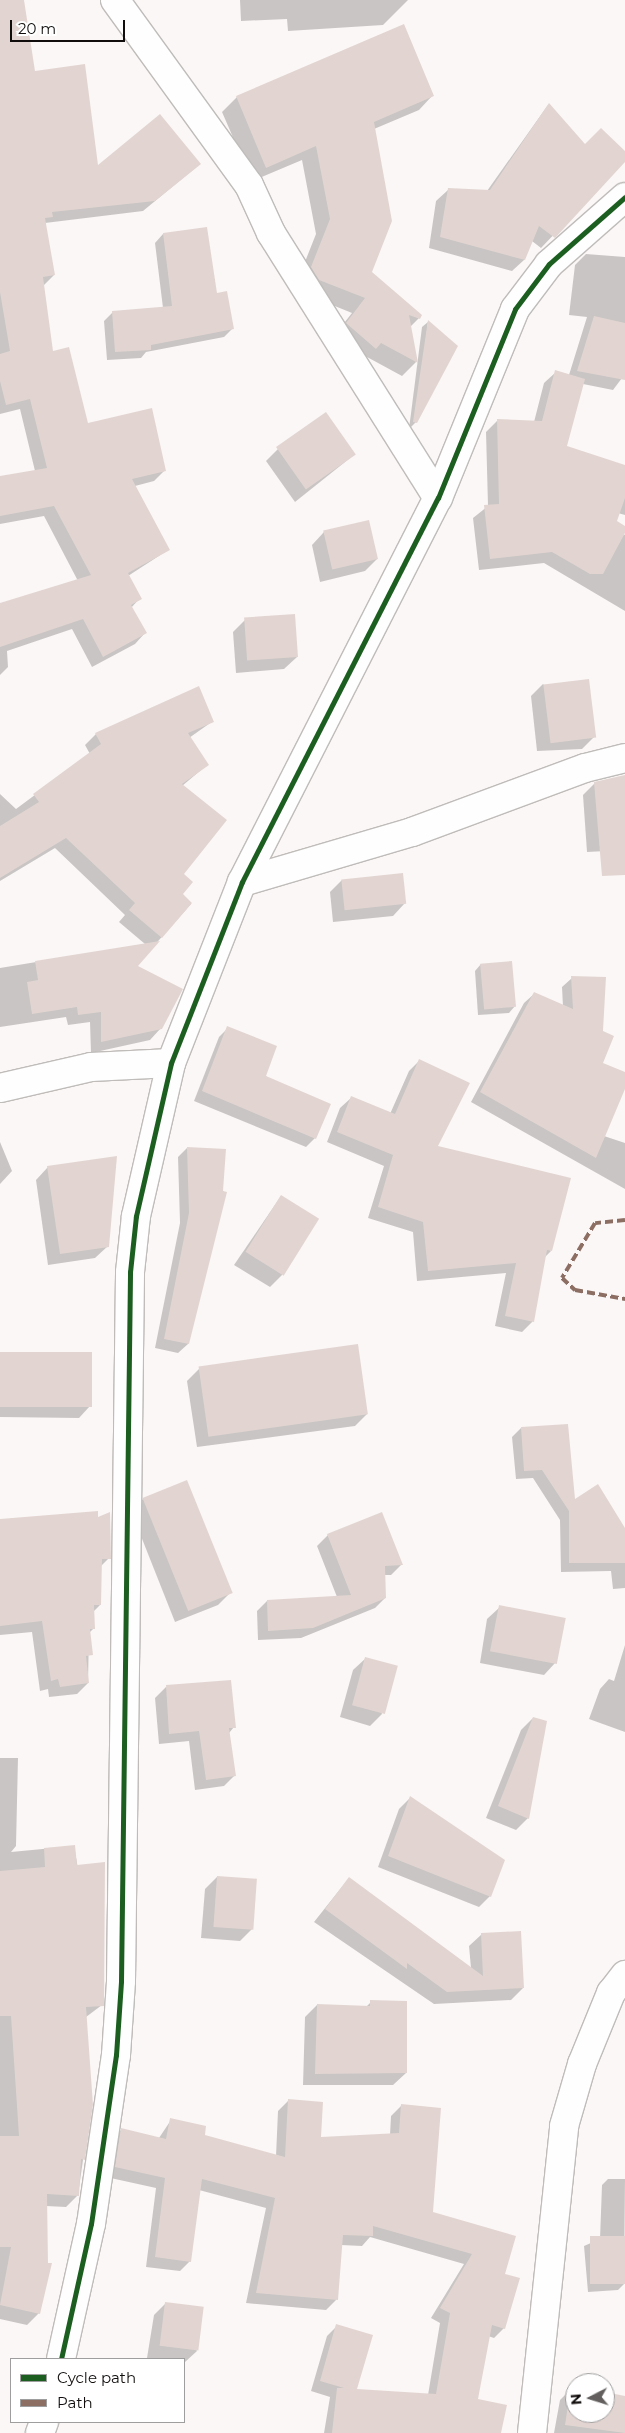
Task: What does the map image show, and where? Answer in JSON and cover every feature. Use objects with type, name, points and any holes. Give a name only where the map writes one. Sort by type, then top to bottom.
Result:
[{"type":"street","points":[[115,0],[249,185],[272,233],[438,498]]},
{"type":"street","points":[[62,2358],[91,2224],[116,2055],[121,1981],[130,1272],[136,1216],[171,1063],[242,882],[438,498],[515,309],[529,286],[625,197]]},
{"type":"street","points":[[242,882],[412,832],[585,768],[625,758]]},
{"type":"street","points":[[0,1088],[91,1067],[171,1063]]},
{"type":"street","points":[[532,2433],[564,2126],[582,2064],[611,1993],[625,1975]]},
{"type":"building","points":[[0,0],[24,0],[35,71],[85,64],[98,165],[160,114],[201,164],[155,201],[52,212],[53,217],[45,218],[55,275],[43,277],[53,351],[69,347],[88,423],[152,408],[166,471],[132,479],[170,550],[128,573],[142,599],[131,605],[147,633],[103,657],[83,619],[0,647],[0,603],[91,575],[54,506],[0,516],[0,476],[47,468],[30,399],[6,405],[0,381],[0,354],[10,351],[0,292]]},
{"type":"building","points":[[404,24],[434,96],[374,122],[392,221],[372,272],[422,315],[420,319],[409,315],[418,363],[381,343],[376,349],[346,323],[365,298],[319,280],[311,267],[330,219],[316,146],[266,168],[236,96]]},
{"type":"building","points":[[549,103],[585,144],[601,128],[625,151],[625,162],[555,238],[539,226],[525,260],[440,237],[448,188],[490,190]]},
{"type":"building","points":[[207,227],[217,293],[227,291],[234,329],[151,345],[151,350],[115,352],[112,311],[172,306],[163,233]]},
{"type":"building","points":[[594,316],[625,323],[625,380],[577,371]]},
{"type":"building","points":[[428,320],[458,346],[417,423],[413,422]]},
{"type":"building","points":[[555,370],[585,379],[567,446],[625,465],[625,498],[617,521],[625,526],[625,533],[603,574],[590,574],[552,552],[490,559],[484,505],[499,504],[497,419],[542,421]]},
{"type":"building","points":[[326,412],[356,455],[306,490],[276,447]]},
{"type":"building","points":[[369,520],[378,559],[332,570],[323,531]]},
{"type":"building","points":[[295,614],[298,657],[247,660],[244,618]]},
{"type":"building","points":[[589,679],[596,738],[551,743],[543,685]]},
{"type":"building","points":[[199,686],[214,722],[188,733],[209,765],[182,784],[227,820],[184,874],[193,882],[183,894],[192,903],[162,938],[129,910],[135,903],[66,838],[0,878],[0,826],[39,802],[33,794],[101,744],[95,733]]},
{"type":"building","points":[[625,775],[625,875],[602,876],[594,782]]},
{"type":"building","points":[[403,873],[406,904],[345,910],[341,879]]},
{"type":"building","points":[[160,941],[138,966],[183,989],[162,1029],[101,1042],[101,1012],[78,1015],[77,1007],[32,1014],[27,982],[38,980],[35,961]]},
{"type":"building","points":[[512,961],[516,1007],[484,1010],[480,964]]},
{"type":"building","points":[[571,976],[606,977],[603,1031],[614,1036],[603,1063],[625,1072],[625,1089],[596,1158],[480,1092],[534,992],[573,1009]]},
{"type":"building","points":[[227,1026],[277,1046],[266,1076],[331,1104],[316,1139],[202,1091]]},
{"type":"building","points":[[419,1059],[470,1083],[438,1146],[571,1178],[552,1251],[547,1250],[534,1322],[505,1316],[516,1263],[428,1271],[423,1222],[378,1207],[393,1155],[337,1132],[351,1096],[395,1114]]},
{"type":"building","points":[[187,1147],[226,1149],[223,1191],[227,1192],[189,1344],[164,1339],[189,1213]]},
{"type":"building","points":[[117,1156],[109,1247],[60,1254],[47,1166]]},
{"type":"building","points":[[281,1195],[319,1219],[284,1276],[245,1252]]},
{"type":"building","points":[[358,1344],[368,1414],[208,1437],[199,1366]]},
{"type":"building","points":[[0,1352],[92,1352],[92,1407],[0,1407]]},
{"type":"building","points":[[568,1424],[575,1499],[598,1484],[625,1528],[625,1563],[569,1563],[569,1511],[542,1470],[524,1471],[521,1427]]},
{"type":"building","points":[[187,1480],[233,1593],[188,1611],[142,1498]]},
{"type":"building","points":[[98,1511],[98,1517],[110,1512],[111,1559],[102,1559],[101,1605],[94,1605],[95,1629],[90,1629],[93,1655],[86,1656],[89,1683],[60,1687],[58,1679],[51,1681],[42,1621],[0,1626],[0,1519]]},
{"type":"building","points":[[382,1512],[403,1565],[385,1566],[386,1598],[313,1628],[268,1631],[267,1600],[351,1595],[327,1534]]},
{"type":"building","points":[[499,1605],[566,1618],[557,1664],[490,1651]]},
{"type":"building","points":[[365,1657],[398,1666],[385,1714],[352,1705]]},
{"type":"building","points":[[231,1680],[236,1728],[229,1728],[236,1776],[206,1780],[199,1731],[169,1734],[166,1685]]},
{"type":"building","points":[[533,1717],[547,1721],[529,1819],[498,1806]]},
{"type":"building","points":[[410,1796],[505,1860],[491,1897],[388,1856]]},
{"type":"building","points":[[75,1845],[77,1865],[105,1862],[104,2006],[86,2007],[93,2105],[85,2160],[81,2159],[79,2196],[47,2194],[48,2263],[52,2263],[40,2314],[0,2305],[11,2247],[0,2247],[0,2136],[19,2136],[11,2016],[0,2016],[0,1871],[45,1867],[44,1848]]},
{"type":"building","points":[[217,1876],[257,1879],[253,1930],[213,1927]]},
{"type":"building","points":[[349,1877],[483,1976],[481,1933],[521,1931],[524,1988],[447,1992],[407,1963],[407,1969],[325,1909]]},
{"type":"building","points":[[370,2000],[407,2001],[407,2073],[315,2074],[317,2004],[370,2006]]},
{"type":"building","points":[[288,2099],[323,2102],[321,2137],[399,2133],[401,2104],[441,2108],[433,2212],[516,2236],[505,2274],[520,2278],[505,2329],[492,2325],[478,2399],[507,2405],[501,2433],[332,2433],[337,2388],[344,2388],[320,2381],[336,2324],[373,2335],[357,2389],[436,2394],[450,2313],[440,2308],[472,2254],[373,2226],[373,2236],[343,2235],[338,2300],[256,2293],[275,2198],[202,2179],[191,2262],[155,2257],[165,2178],[115,2167],[121,2128],[166,2139],[170,2118],[206,2126],[205,2135],[285,2157]]},
{"type":"building","points":[[590,2236],[625,2236],[625,2284],[590,2284]]},
{"type":"building","points":[[165,2302],[204,2307],[198,2350],[160,2346]]},
{"type":"building","points":[[615,2394],[625,2396],[625,2433],[565,2425],[565,2423],[615,2423]]},
{"type":"marked path","points":[[625,1220],[595,1223],[562,1278],[575,1290],[625,1299]]},
{"type":"cycle path","points":[[61,2358],[91,2224],[116,2055],[121,1981],[130,1272],[136,1216],[171,1063],[242,882],[438,498],[515,309],[549,264],[625,197]]}]
